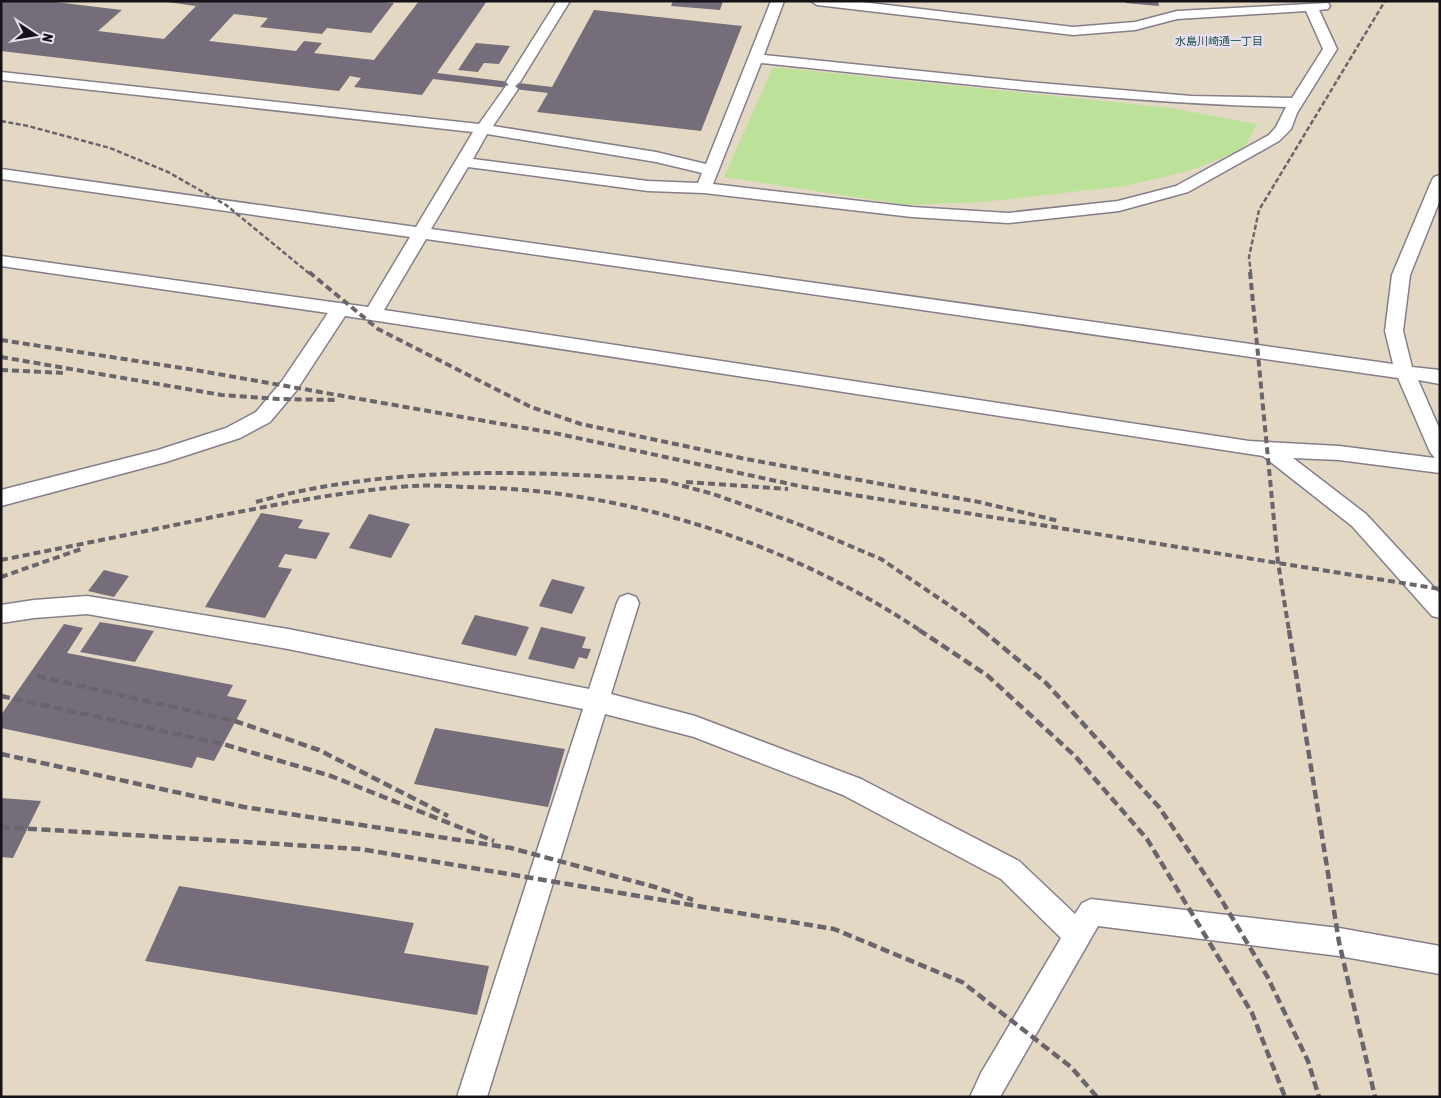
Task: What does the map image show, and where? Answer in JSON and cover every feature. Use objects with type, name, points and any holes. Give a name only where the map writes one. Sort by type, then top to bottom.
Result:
[{"type":"lane","points":[[372,315],[564,1]]},
{"type":"lane","points":[[704,188],[778,1]]},
{"type":"lane","points":[[464,162],[648,186],[704,188],[912,212],[985,217],[1033,216],[1119,206],[1182,189],[1238,160],[1274,138],[1283,129],[1330,49],[1318,5],[1177,15],[1135,26],[1073,31],[817,1]]},
{"type":"lane","points":[[756,58],[1028,86],[1171,98],[1297,103]]},
{"type":"lane","points":[[1,76],[484,129],[656,157],[711,170]]},
{"type":"lane","points":[[1,174],[1440,376]]},
{"type":"lane","points":[[1440,180],[1402,275],[1394,331],[1404,371],[1440,452]]},
{"type":"lane","points":[[1,262],[340,309],[1249,448],[1339,453],[1440,466]]},
{"type":"lane","points":[[1,498],[159,457],[240,429],[262,416],[285,392],[340,309]]},
{"type":"lane","points":[[1268,449],[1359,520],[1440,609]]},
{"type":"lane","points":[[472,1097],[628,603]]},
{"type":"lane","points":[[1,614],[34,609],[87,605],[288,639],[597,701],[695,727],[852,787],[1010,870],[1077,935]]},
{"type":"lane","points":[[985,1097],[991,1083],[1091,912],[1339,942],[1440,960]]},
{"type":"shaded area","points":[[1,1],[1440,1],[1440,1097],[1,1097]]},
{"type":"green space","points":[[773,67],[1171,108],[1257,124],[1243,150],[1188,171],[1125,186],[983,202],[907,205],[724,177]]},
{"type":"building","points":[[47,1],[122,10],[98,31],[164,39],[196,6],[160,1],[374,1],[394,3],[371,33],[327,28],[322,34],[260,27],[268,18],[234,14],[209,41],[296,51],[304,41],[322,43],[314,53],[374,60],[419,1],[487,1],[437,73],[552,87],[594,10],[742,26],[701,131],[537,112],[548,93],[433,79],[422,95],[354,87],[361,78],[350,76],[339,91],[1,51],[1,2]]},
{"type":"building","points":[[673,1],[723,1],[720,10],[671,6]]},
{"type":"building","points":[[1125,1],[1158,1],[1159,6],[1125,3]]},
{"type":"building","points":[[476,43],[510,46],[499,64],[484,63],[478,72],[458,70]]},
{"type":"building","points":[[261,513],[303,520],[298,528],[330,533],[316,559],[285,554],[278,567],[292,569],[265,618],[205,607]]},
{"type":"building","points":[[369,514],[410,524],[391,558],[349,548]]},
{"type":"building","points":[[104,570],[129,576],[114,597],[88,591]]},
{"type":"building","points":[[552,579],[585,587],[572,614],[539,606]]},
{"type":"building","points":[[475,615],[529,627],[516,656],[461,644]]},
{"type":"building","points":[[100,622],[154,631],[135,662],[80,652]]},
{"type":"building","points":[[64,624],[83,628],[67,653],[233,685],[227,696],[247,700],[214,761],[197,757],[192,768],[1,728],[1,715]]},
{"type":"building","points":[[541,627],[586,637],[582,648],[591,649],[587,659],[579,657],[574,669],[528,659]]},
{"type":"building","points":[[435,728],[565,749],[548,807],[414,784]]},
{"type":"building","points":[[1,798],[41,801],[13,858],[1,857]]},
{"type":"building","points":[[179,886],[414,923],[404,953],[489,966],[477,1015],[145,961]]},
{"type":"railway","points":[[1251,274],[1249,257],[1259,210],[1385,1]]},
{"type":"railway","points":[[1,121],[28,126],[110,148],[168,172],[226,205],[310,274]]},
{"type":"railway","points":[[309,272],[378,329],[531,407],[581,424],[746,459],[979,502],[1059,521]]},
{"type":"railway","points":[[1250,272],[1278,563]]},
{"type":"railway","points":[[1,340],[195,370],[559,434],[804,487],[1278,563]]},
{"type":"railway","points":[[1,357],[222,395],[278,399],[338,400]]},
{"type":"railway","points":[[1,370],[65,373]]},
{"type":"railway","points":[[256,502],[306,490],[409,476],[514,473],[566,474],[663,481]]},
{"type":"railway","points":[[663,481],[669,481]]},
{"type":"railway","points":[[663,481],[713,494],[798,524],[881,559],[965,616],[983,631]]},
{"type":"railway","points":[[686,482],[788,489]]},
{"type":"railway","points":[[1,560],[262,507],[362,491],[412,486],[525,490],[585,498],[645,510],[703,526],[760,547],[816,571],[870,599],[921,631]]},
{"type":"railway","points":[[1,577],[81,549]]},
{"type":"railway","points":[[1278,563],[1440,589]]},
{"type":"railway","points":[[1278,563],[1289,631]]},
{"type":"railway","points":[[919,630],[988,676],[1075,756],[1147,839],[1252,1013],[1285,1097]]},
{"type":"railway","points":[[982,630],[1046,683],[1159,807],[1218,894],[1267,976],[1308,1061],[1319,1097]]},
{"type":"railway","points":[[1289,630],[1339,942],[1375,1097]]},
{"type":"railway","points":[[37,676],[235,721],[319,750],[448,816]]},
{"type":"railway","points":[[1,696],[223,744],[331,776],[494,841]]},
{"type":"railway","points":[[1,754],[244,807],[511,848],[655,887],[693,900]]},
{"type":"railway","points":[[1,827],[360,849],[834,929],[962,982],[1071,1067],[1097,1097]]},
{"type":"district","name":"水島川崎通一丁目","points":[[1219,41]]}]
